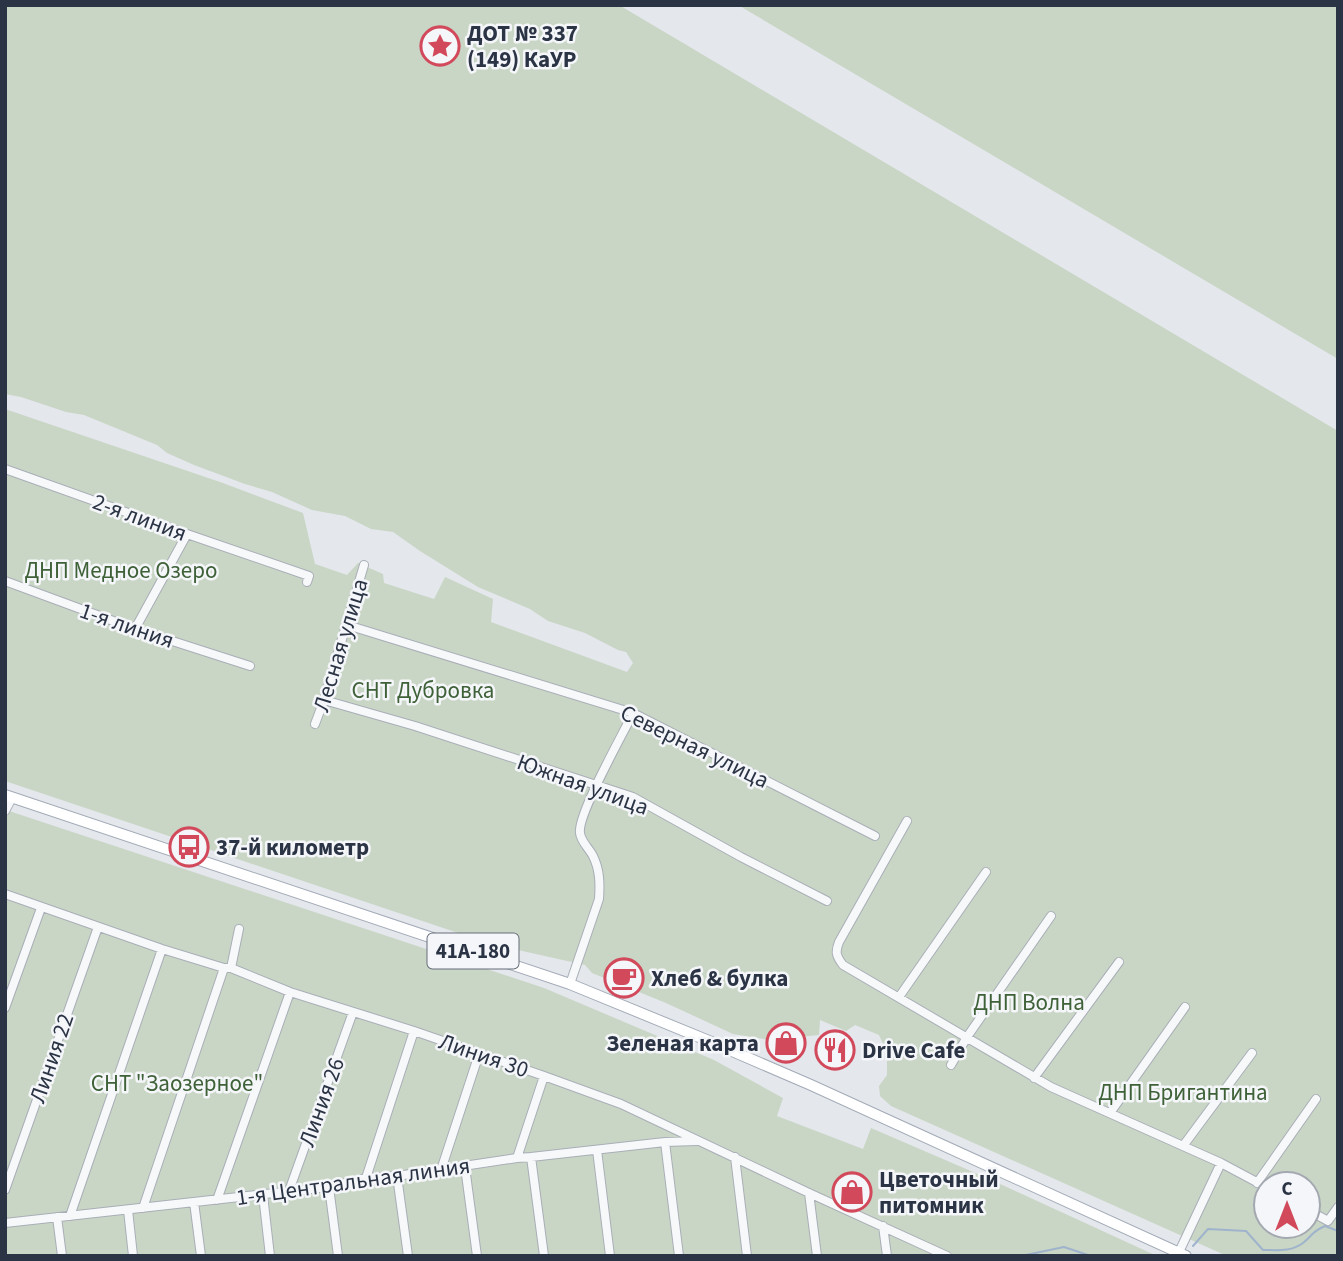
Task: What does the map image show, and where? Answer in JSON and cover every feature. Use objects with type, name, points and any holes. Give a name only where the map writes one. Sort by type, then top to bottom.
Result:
[{"type":"main road","name":"41А-180","points":[[8,797],[570,984],[709,1041],[1183,1254]]},
{"type":"street","name":"2-я линия","points":[[5,469],[309,576],[307,582]]},
{"type":"street","points":[[135,629],[187,534]]},
{"type":"street","name":"Лесная улица","points":[[315,724],[365,565]]},
{"type":"street","name":"1-я линия","points":[[5,581],[135,629],[250,666]]},
{"type":"street","name":"Северная улица","points":[[347,625],[634,713],[875,836]]},
{"type":"street","name":"Южная улица","points":[[324,699],[633,797],[827,901]]},
{"type":"street","points":[[570,984],[599,899],[600,884],[593,856],[580,835],[580,825],[634,713]]},
{"type":"street","points":[[5,811],[8,797]]},
{"type":"street","points":[[908,821],[839,942],[836,951],[843,965],[1034,1078],[1252,1180]]},
{"type":"street","points":[[899,997],[986,872]]},
{"type":"street","name":"Линия 30","points":[[5,894],[162,949],[228,968],[290,992],[414,1031],[621,1104],[947,1256]]},
{"type":"street","points":[[5,1008],[41,908]]},
{"type":"street","points":[[951,1065],[967,1037],[1051,916]]},
{"type":"street","name":"Линия 22","points":[[5,1190],[98,927]]},
{"type":"street","points":[[143,1209],[228,968],[239,929]]},
{"type":"street","points":[[70,1216],[162,949]]},
{"type":"street","points":[[1034,1078],[1119,962]]},
{"type":"street","points":[[217,1200],[290,992]]},
{"type":"street","points":[[1110,1113],[1185,1007]]},
{"type":"street","name":"Линия 26","points":[[289,1191],[353,1012]]},
{"type":"street","points":[[366,1178],[414,1031]]},
{"type":"street","points":[[1183,1146],[1252,1053]]},
{"type":"street","points":[[441,1170],[479,1054]]},
{"type":"street","points":[[517,1158],[544,1076]]},
{"type":"street","points":[[1271,1170],[1316,1099]]},
{"type":"street","name":"1-я Центральная линия","points":[[5,1223],[329,1187],[366,1178],[517,1158],[700,1140]]},
{"type":"street","points":[[665,1142],[679,1256]]},
{"type":"street","points":[[597,1150],[610,1256]]},
{"type":"street","points":[[531,1157],[544,1256]]},
{"type":"street","points":[[735,1157],[747,1256]]},
{"type":"street","points":[[1183,1254],[1221,1163]]},
{"type":"street","points":[[465,1167],[477,1256]]},
{"type":"street","points":[[397,1176],[408,1256]]},
{"type":"street","points":[[329,1187],[338,1256]]},
{"type":"street","points":[[808,1193],[817,1256]]},
{"type":"street","points":[[263,1195],[270,1256]]},
{"type":"street","points":[[194,1202],[201,1256]]},
{"type":"street","points":[[1322,1218],[1328,1221],[1338,1207]]},
{"type":"street","points":[[128,1210],[133,1256]]},
{"type":"street","points":[[57,1217],[62,1256]]},
{"type":"street","points":[[883,1226],[887,1256]]},
{"type":"green space","points":[[5,5],[619,5],[1338,431],[1338,1256],[1227,1256],[891,1106],[880,1096],[879,1086],[887,1075],[887,1052],[879,1035],[855,1025],[846,1031],[820,1020],[819,1035],[770,1040],[733,1034],[592,973],[585,965],[491,944],[5,781],[5,409],[303,513],[315,564],[347,575],[358,563],[383,574],[384,583],[434,599],[445,577],[493,599],[491,622],[627,672],[633,663],[626,652],[585,633],[548,621],[530,609],[478,587],[393,532],[371,529],[345,516],[312,510],[272,492],[194,465],[167,453],[157,445],[84,415],[5,394]]},
{"type":"green space","points":[[738,5],[1338,5],[1338,359]]},
{"type":"green space","name":"СНТ \"Заозерное\"","points":[[6,810],[544,988],[714,1060],[783,1098],[777,1116],[863,1149],[871,1128],[1157,1256],[5,1256]]},
{"type":"waterway","points":[[1193,1246],[1208,1229],[1246,1231],[1263,1250],[1298,1246],[1325,1226],[1338,1231]]},
{"type":"waterway","points":[[1021,1256],[1064,1247],[1091,1256]]},
{"type":"place","name":"ДОТ № 337 (149) КаУР","points":[[440,46]]},
{"type":"place","name":"37-й километр","points":[[189,847]]},
{"type":"place","name":"Хлеб & булка","points":[[624,978]]},
{"type":"place","name":"Зеленая карта","points":[[786,1043]]},
{"type":"place","name":"Drive Cafe","points":[[835,1050]]},
{"type":"place","name":"Цветочный питомник","points":[[852,1192]]},
{"type":"park label","name":"ДНП Медное Озеро","points":[[121,570]]},
{"type":"park label","name":"СНТ Дубровка","points":[[423,690]]},
{"type":"park label","name":"ДНП Волна","points":[[1029,1002]]},
{"type":"park label","name":"ДНП Бригантина","points":[[1183,1092]]}]
